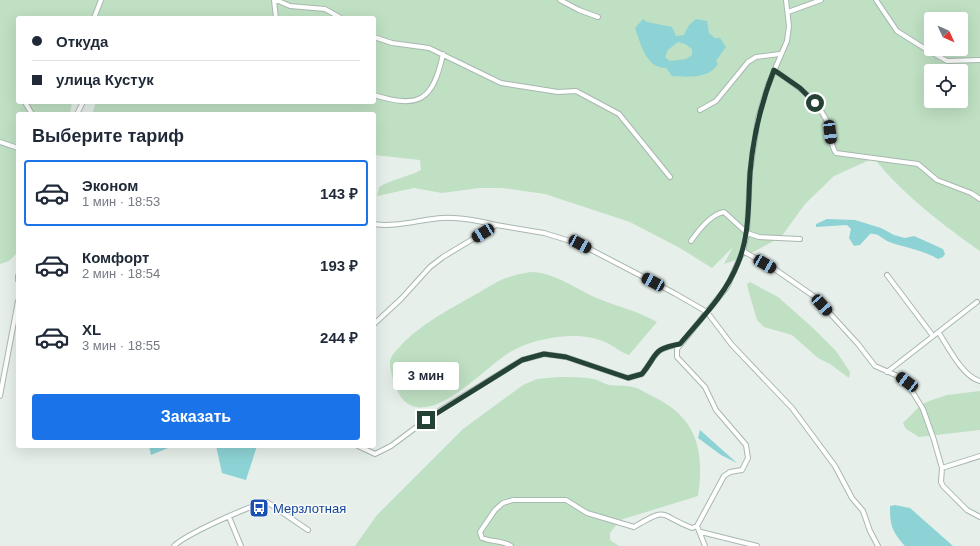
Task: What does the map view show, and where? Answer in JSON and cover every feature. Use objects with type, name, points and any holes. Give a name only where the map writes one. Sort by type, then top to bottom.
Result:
[{"type":"street","points":[[95,16],[101,0]]},
{"type":"street","points":[[276,16],[275,0],[290,6],[324,9],[337,16]]},
{"type":"street","points":[[560,0],[579,10],[598,17]]},
{"type":"street","points":[[511,546],[497,540],[482,538],[480,532],[495,510],[503,503],[513,500],[566,500],[587,513],[634,527],[657,514],[668,515],[692,528],[697,526],[724,476],[730,472],[742,470],[746,464],[749,452],[746,445],[716,410],[705,387],[677,357],[677,349],[727,288],[743,251],[747,233],[750,172],[758,118],[762,102],[780,54],[787,41],[788,12],[786,0]]},
{"type":"street","points":[[788,12],[821,0]]},
{"type":"street","points":[[876,0],[897,31],[924,48],[947,61],[980,60]]},
{"type":"street","points":[[376,38],[392,43],[430,48],[501,83],[558,92],[567,90],[576,91],[619,114],[670,177]]},
{"type":"street","points":[[376,95],[405,102],[418,100],[437,78],[443,54]]},
{"type":"street","points":[[700,110],[716,101],[748,62],[756,57],[780,54]]},
{"type":"street","points":[[774,70],[800,88],[815,103],[828,125],[832,148],[836,153],[918,164],[937,180],[980,198]]},
{"type":"street","points":[[26,104],[31,112]]},
{"type":"street","points":[[0,142],[16,147]]},
{"type":"street","points":[[691,241],[705,225],[720,213],[724,212],[747,233],[759,237],[800,239]]},
{"type":"street","points":[[376,224],[395,224],[444,217],[476,220],[544,233],[580,244],[707,312],[732,345],[792,408],[835,466],[852,498],[863,511],[870,532],[878,546]]},
{"type":"street","points":[[376,322],[401,299],[430,267],[443,257],[496,225]]},
{"type":"street","points":[[743,251],[794,282],[815,297],[858,344],[875,366],[900,377],[914,391],[923,409],[942,468],[941,482],[943,486],[967,510],[980,517]]},
{"type":"street","points":[[887,275],[933,336]]},
{"type":"street","points":[[887,372],[977,302]]},
{"type":"street","points":[[0,396],[16,318]]},
{"type":"street","points":[[938,333],[957,361],[971,376],[980,381]]},
{"type":"street","points":[[362,448],[375,454],[391,446],[434,414],[522,360],[544,354],[566,357],[628,378],[642,374],[658,350],[665,346],[680,344]]},
{"type":"street","points":[[942,468],[980,456]]},
{"type":"street","points":[[174,546],[181,540],[229,517],[267,502],[308,530]]},
{"type":"street","points":[[229,517],[241,546]]},
{"type":"street","points":[[697,526],[701,532],[705,546]]},
{"type":"street","points":[[701,532],[757,546]]},
{"type":"green space","points":[[0,0],[980,0],[980,251],[952,231],[910,196],[874,158],[834,176],[805,204],[781,237],[744,257],[724,264],[733,247],[712,268],[680,248],[630,222],[545,194],[502,188],[479,188],[442,193],[414,188],[377,196],[379,187],[421,170],[420,160],[376,155],[376,112],[93,112],[95,104],[376,104],[376,16],[16,16],[16,104],[72,104],[70,112],[16,112],[16,254],[9,261],[0,264]]},
{"type":"green space","points":[[530,272],[557,278],[599,299],[636,312],[657,322],[629,355],[598,339],[583,336],[568,336],[540,340],[519,347],[504,356],[461,391],[444,401],[428,407],[413,406],[401,397],[392,376],[390,363],[393,354],[402,344],[433,319],[490,286],[508,277]]},
{"type":"green space","points":[[750,282],[778,297],[813,328],[836,351],[850,372],[849,378],[830,364],[818,358],[792,335],[764,327],[757,320],[747,284]]},
{"type":"green space","points":[[558,377],[590,378],[609,385],[627,386],[642,390],[666,403],[678,413],[694,435],[698,448],[700,479],[698,496],[620,520],[610,533],[610,540],[619,546],[355,546],[377,515],[463,429],[523,385],[537,379]]},
{"type":"green space","points":[[980,391],[980,430],[919,437],[906,429],[903,423],[921,405],[929,401],[947,395]]},
{"type":"water","points":[[643,19],[647,22],[672,27],[676,36],[684,35],[689,25],[696,19],[707,21],[709,33],[715,38],[720,38],[726,47],[716,61],[718,64],[709,72],[697,76],[672,76],[666,68],[653,64],[645,54],[635,28]],"holes":[[[678,42],[685,44],[692,49],[692,55],[686,59],[670,61],[665,57],[668,50]]]},
{"type":"water","points":[[827,219],[855,220],[881,228],[894,235],[905,238],[914,236],[943,249],[945,254],[943,257],[938,259],[925,253],[887,241],[873,234],[870,234],[860,245],[854,246],[849,238],[851,229],[847,225],[816,227],[816,224]]},
{"type":"water","points":[[700,430],[737,463],[721,455],[698,438]]},
{"type":"water","points":[[149,448],[168,448],[151,455]]},
{"type":"water","points":[[216,448],[256,448],[246,480],[222,473]]},
{"type":"water","points":[[895,505],[910,508],[953,546],[905,546],[897,536],[891,523],[890,506]]},
{"type":"place","name":"Мерзлотная","points":[[259,508]]},
{"type":"route","points":[[426,420],[522,360],[544,354],[566,357],[628,378],[642,374],[649,366],[658,350],[665,346],[680,344],[727,288],[743,251],[747,233],[750,172],[758,118],[762,102],[774,70],[800,88],[815,103]]}]
